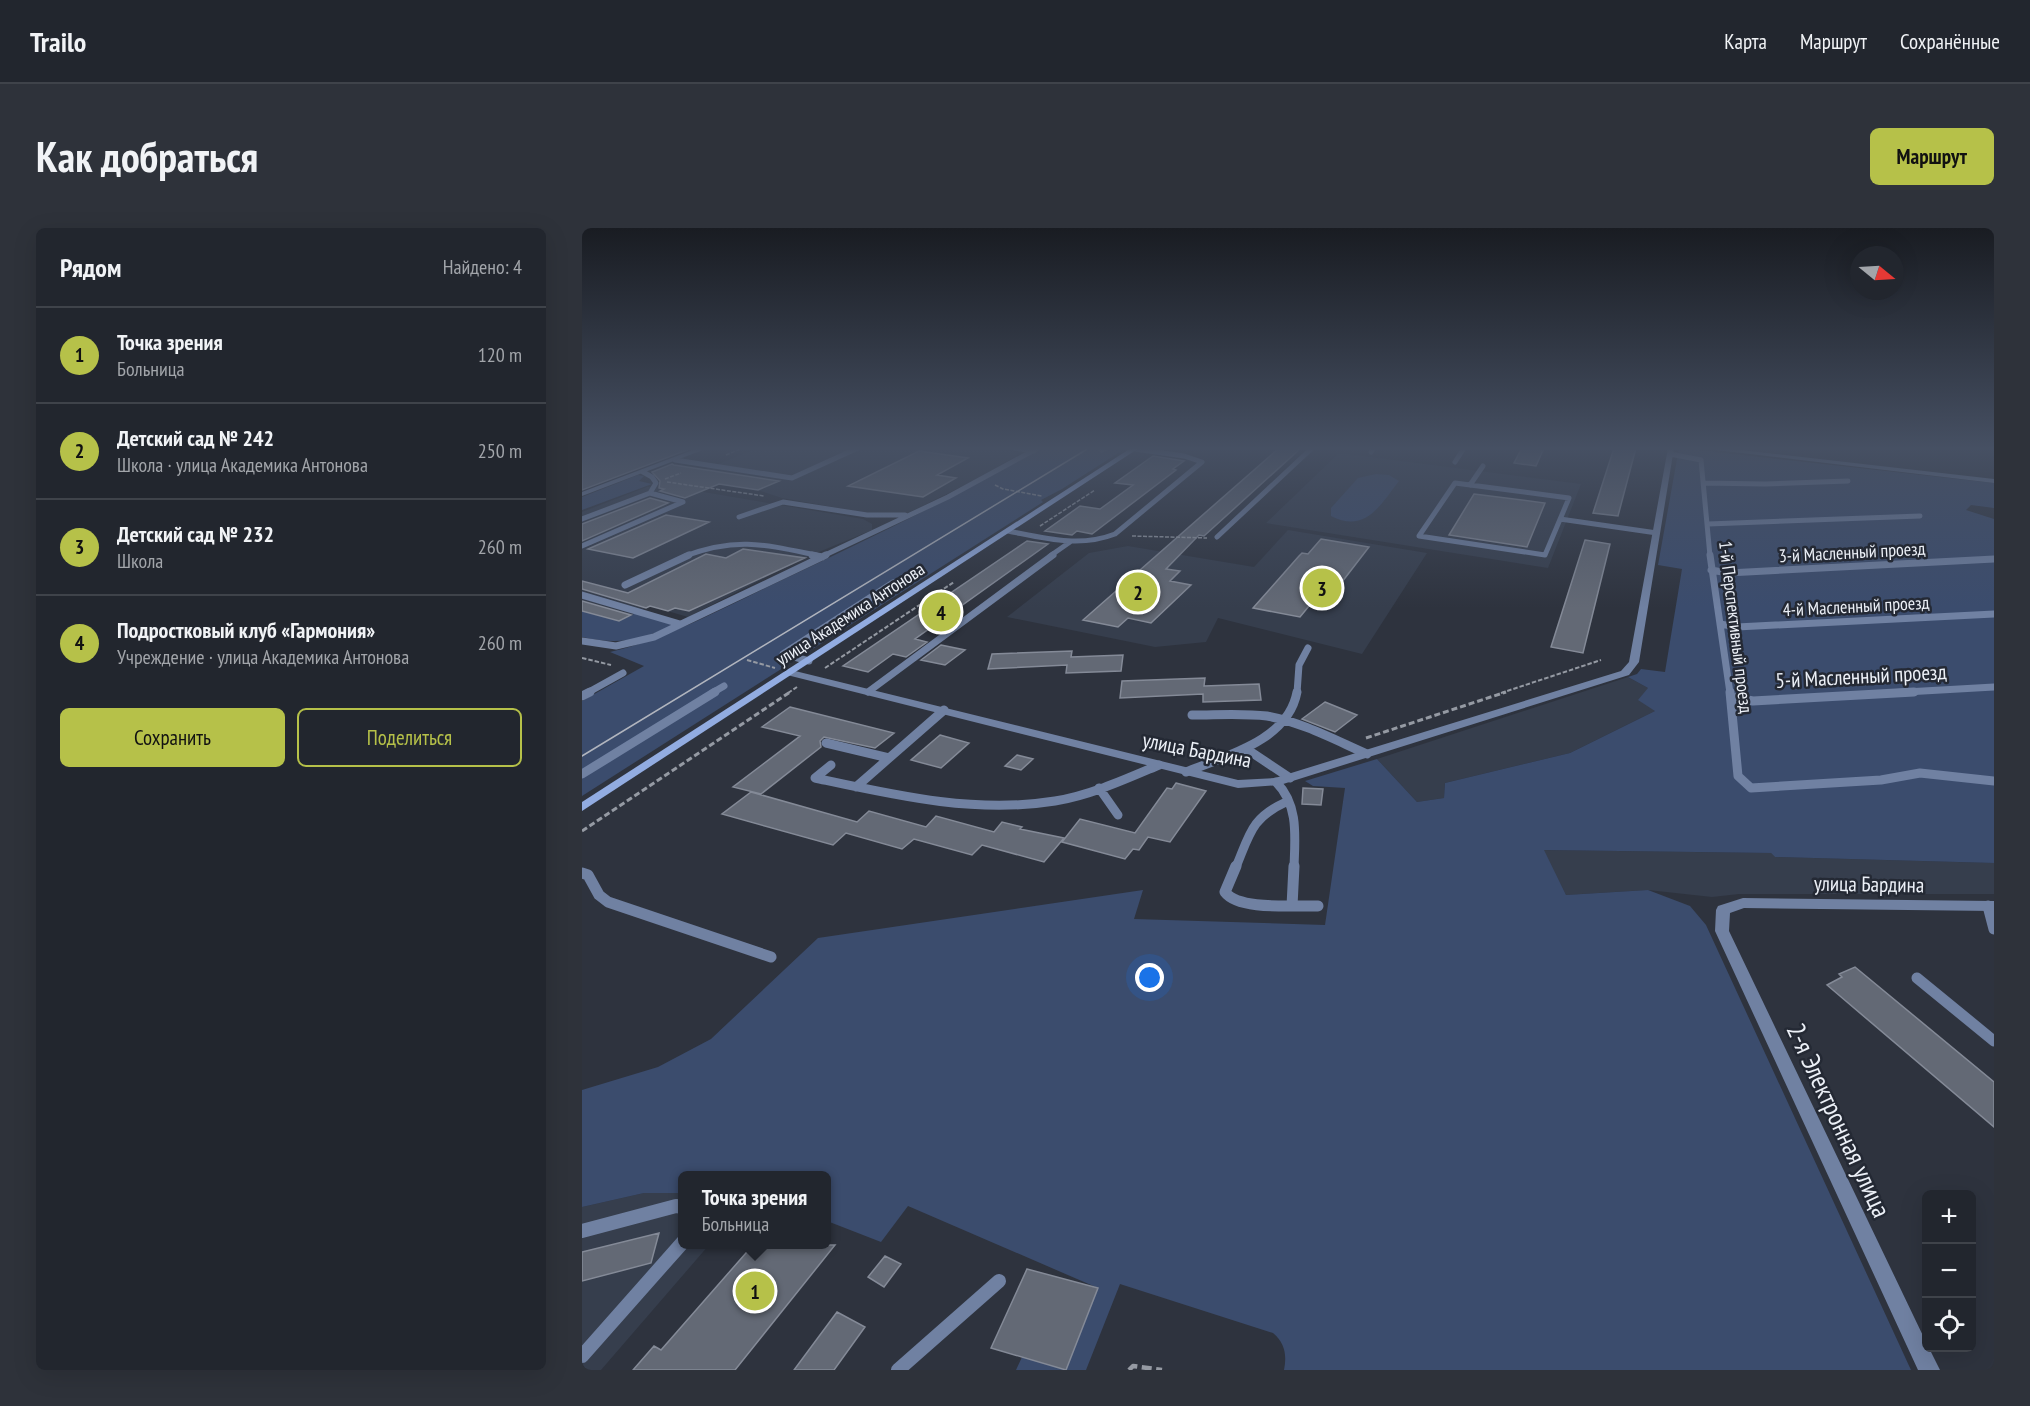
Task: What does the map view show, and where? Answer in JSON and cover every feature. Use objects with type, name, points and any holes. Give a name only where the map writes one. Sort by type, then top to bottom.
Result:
[{"type":"main road","name":"улица Академика Антонова","points":[[582,807],[785,671],[809,661],[1054,501]]},
{"type":"street","points":[[1657,533],[1662,501]]},
{"type":"street","name":"улица Бардина","points":[[785,671],[1238,784],[1276,783],[1624,673],[1634,662],[1657,533]]},
{"type":"street","name":"улица Бардина","points":[[1743,903],[1991,906]]},
{"type":"street","name":"2-я Электронная улица","points":[[1743,903],[1723,910],[1722,931],[1929,1370]]},
{"type":"lane","points":[[582,519],[628,501]]},
{"type":"lane","points":[[582,546],[683,501]]},
{"type":"lane","points":[[582,641],[602,645],[631,644],[680,624],[938,501]]},
{"type":"lane","points":[[1008,531],[1070,542],[1102,541],[1115,534],[1156,501]]},
{"type":"lane","points":[[1217,537],[1255,501]]},
{"type":"lane","points":[[1443,501],[1419,536],[1545,555],[1568,501]]},
{"type":"lane","name":"1-й Перспективный проезд","points":[[1706,501],[1711,570],[1731,697],[1738,776],[1751,788],[1881,780],[1920,773],[1994,782]]},
{"type":"lane","points":[[739,517],[783,502],[867,515],[914,514]]},
{"type":"lane","points":[[1708,524],[1920,516]]},
{"type":"lane","points":[[1560,519],[1657,533]]},
{"type":"lane","points":[[868,692],[1070,542]]},
{"type":"lane","points":[[625,585],[672,562],[723,545],[740,543],[822,557]]},
{"type":"lane","name":"3-й Масленный проезд","points":[[1711,570],[1728,573],[1994,559]]},
{"type":"lane","points":[[809,661],[783,654],[893,583]]},
{"type":"lane","points":[[582,595],[680,624]]},
{"type":"lane","name":"4-й Масленный проезд","points":[[1720,624],[1737,627],[1994,614]]},
{"type":"lane","points":[[1186,772],[1245,748],[1268,735],[1283,720],[1296,699],[1299,664],[1308,648]]},
{"type":"lane","points":[[582,696],[623,673]]},
{"type":"lane","points":[[582,774],[724,686]]},
{"type":"lane","name":"5-й Масленный проезд","points":[[1731,697],[1753,700],[1994,687]]},
{"type":"lane","points":[[856,787],[944,710]]},
{"type":"lane","points":[[1192,715],[1256,715],[1283,720],[1367,754]]},
{"type":"lane","points":[[825,743],[889,758]]},
{"type":"lane","points":[[1245,748],[1290,778]]},
{"type":"lane","points":[[831,765],[815,778],[924,801],[973,807],[1055,801],[1099,788],[1159,765]]},
{"type":"lane","points":[[1276,783],[1284,790],[1286,802],[1296,824],[1292,906]]},
{"type":"lane","points":[[1099,788],[1118,814]]},
{"type":"lane","points":[[1286,802],[1266,811],[1253,827],[1225,892],[1230,900],[1245,904],[1318,906]]},
{"type":"lane","points":[[582,873],[588,875],[599,896],[608,902],[771,957]]},
{"type":"lane","points":[[1991,906],[1994,929]]},
{"type":"lane","points":[[1917,978],[1994,1041]]},
{"type":"lane","points":[[582,1231],[678,1206]]},
{"type":"lane","points":[[582,1356],[678,1248]]},
{"type":"lane","points":[[898,1370],[999,1281]]},
{"type":"path","points":[[1025,534],[1079,501]]},
{"type":"path","points":[[1132,536],[1152,538],[1156,535],[1188,539],[1217,537]]},
{"type":"path","points":[[582,831],[958,579]]},
{"type":"path","points":[[582,657],[613,666],[603,671]]},
{"type":"path","points":[[747,660],[785,671]]},
{"type":"path","points":[[1345,745],[1601,660]]},
{"type":"path","points":[[1129,1370],[1133,1366],[1162,1370]]},
{"type":"shaded area","points":[[582,501],[605,501],[582,510]]},
{"type":"shaded area","points":[[610,501],[758,501],[863,519],[872,524],[872,530],[802,559],[688,617],[650,606],[619,621],[582,611],[582,512]]},
{"type":"shaded area","points":[[801,501],[932,501],[908,513],[872,514]]},
{"type":"shaded area","points":[[943,501],[1043,502],[582,796],[582,701],[644,666],[610,652],[675,631]]},
{"type":"shaded area","points":[[1289,501],[1574,501],[1548,568],[1266,523]]},
{"type":"shaded area","points":[[1337,501],[1383,501],[1371,514],[1354,521],[1343,521],[1331,516],[1331,508]]},
{"type":"shaded area","points":[[1669,501],[1994,501],[1994,508],[1971,505],[1966,510],[1994,519],[1994,863],[1775,857],[1771,853],[1544,850],[1566,895],[1648,890],[1690,906],[1706,925],[1911,1370],[1284,1370],[1284,1350],[1273,1333],[1120,1284],[1086,1370],[1016,1370],[1022,1357],[1098,1288],[908,1206],[881,1242],[831,1223],[831,1171],[678,1171],[678,1193],[644,1193],[582,1207],[582,1090],[658,1067],[711,1039],[818,938],[1143,890],[1134,919],[1325,925],[1345,788],[1313,786],[1305,781],[1377,759],[1417,802],[1444,798],[1445,783],[1570,753],[1655,711],[1638,700],[1648,688],[1628,677],[1637,674],[1641,669],[1665,672],[1682,569],[1658,565]]},
{"type":"shaded area","points":[[1288,530],[1427,553],[1362,654],[1218,618],[1206,642],[1155,647],[1007,617],[1089,553],[1128,546],[1254,567]]},
{"type":"shaded area","points":[[582,611],[619,621],[636,613],[673,625],[639,638],[607,641],[582,637]]},
{"type":"shaded area","points":[[1628,677],[1648,688],[1655,711],[1570,753],[1445,783],[1444,798],[1417,802],[1377,759]]},
{"type":"shaded area","points":[[1543,850],[1771,853],[1775,857],[1994,863],[1994,894],[1739,894],[1712,897],[1648,890],[1566,895]]},
{"type":"shaded area","points":[[644,1193],[678,1193],[678,1249],[706,1249],[601,1370],[582,1370],[582,1207]]},
{"type":"building","points":[[641,501],[668,503],[582,541],[582,524]]},
{"type":"building","points":[[1111,501],[1135,501],[1092,534],[1077,531],[1072,535],[1045,531],[1080,506],[1100,509]]},
{"type":"building","points":[[1218,501],[1242,501],[1204,536],[1199,535],[1166,569],[1180,571],[1170,581],[1191,585],[1151,623],[1128,618],[1118,627],[1083,620]]},
{"type":"building","points":[[1470,501],[1545,503],[1527,547],[1449,535]]},
{"type":"building","points":[[1597,501],[1622,501],[1618,516],[1593,513]]},
{"type":"building","points":[[666,515],[709,522],[633,558],[588,549]]},
{"type":"building","points":[[1321,539],[1369,547],[1322,608],[1309,606],[1300,617],[1253,608],[1299,556],[1302,553],[1308,554]]},
{"type":"building","points":[[1585,540],[1610,544],[1583,653],[1551,647]]},
{"type":"building","points":[[1027,541],[1048,544],[915,639],[927,642],[906,657],[893,654],[868,672],[843,666]]},
{"type":"building","points":[[743,549],[805,558],[689,611],[675,608],[668,611],[650,606],[646,608],[582,589],[582,581],[628,593],[706,554],[726,558]]},
{"type":"building","points":[[582,601],[631,615],[619,621],[582,611]]},
{"type":"building","points":[[941,645],[965,650],[945,665],[921,660]]},
{"type":"building","points":[[1072,651],[1071,657],[1123,655],[1121,671],[1066,673],[1067,665],[988,669],[992,654]]},
{"type":"building","points":[[1205,678],[1204,686],[1259,684],[1261,700],[1203,702],[1203,694],[1120,698],[1122,681]]},
{"type":"building","points":[[1325,702],[1357,715],[1335,732],[1302,719]]},
{"type":"building","points":[[790,707],[894,733],[875,748],[824,737],[820,741],[821,747],[761,794],[733,787],[800,736],[762,727]]},
{"type":"building","points":[[940,735],[969,743],[941,768],[911,760]]},
{"type":"building","points":[[1017,755],[1033,759],[1021,770],[1005,766]]},
{"type":"building","points":[[1176,783],[1206,791],[1170,842],[1148,837],[1139,850],[1133,849],[1125,859],[1062,842],[1080,819],[1135,833],[1167,788],[1172,789]]},
{"type":"building","points":[[1303,788],[1323,789],[1321,805],[1302,804]]},
{"type":"building","points":[[751,792],[857,822],[869,811],[926,827],[936,816],[994,832],[1002,822],[1022,827],[1020,829],[1064,838],[1044,862],[982,845],[972,855],[914,839],[902,849],[846,833],[833,845],[722,814]]},
{"type":"building","points":[[1855,967],[1994,1082],[1994,1127],[1827,985],[1842,977],[1839,974]]},
{"type":"building","points":[[659,1233],[651,1263],[582,1281],[582,1252]]},
{"type":"building","points":[[831,1245],[835,1245],[735,1370],[633,1370],[654,1346],[661,1350],[749,1249],[831,1249]]},
{"type":"building","points":[[885,1256],[901,1264],[884,1287],[868,1277]]},
{"type":"building","points":[[1027,1269],[1098,1288],[1066,1370],[991,1348]]},
{"type":"building","points":[[837,1312],[865,1327],[834,1370],[794,1370]]},
{"type":"tram line","points":[[582,756],[1001,501]]},
{"type":"place","name":"Детский сад № 232","points":[[1322,588]]},
{"type":"place","name":"Детский сад № 242","points":[[1138,592]]},
{"type":"place","name":"Подростковый клуб «Гармония»","points":[[941,612]]},
{"type":"place","name":"Точка зрения","points":[[755,1291]]}]
